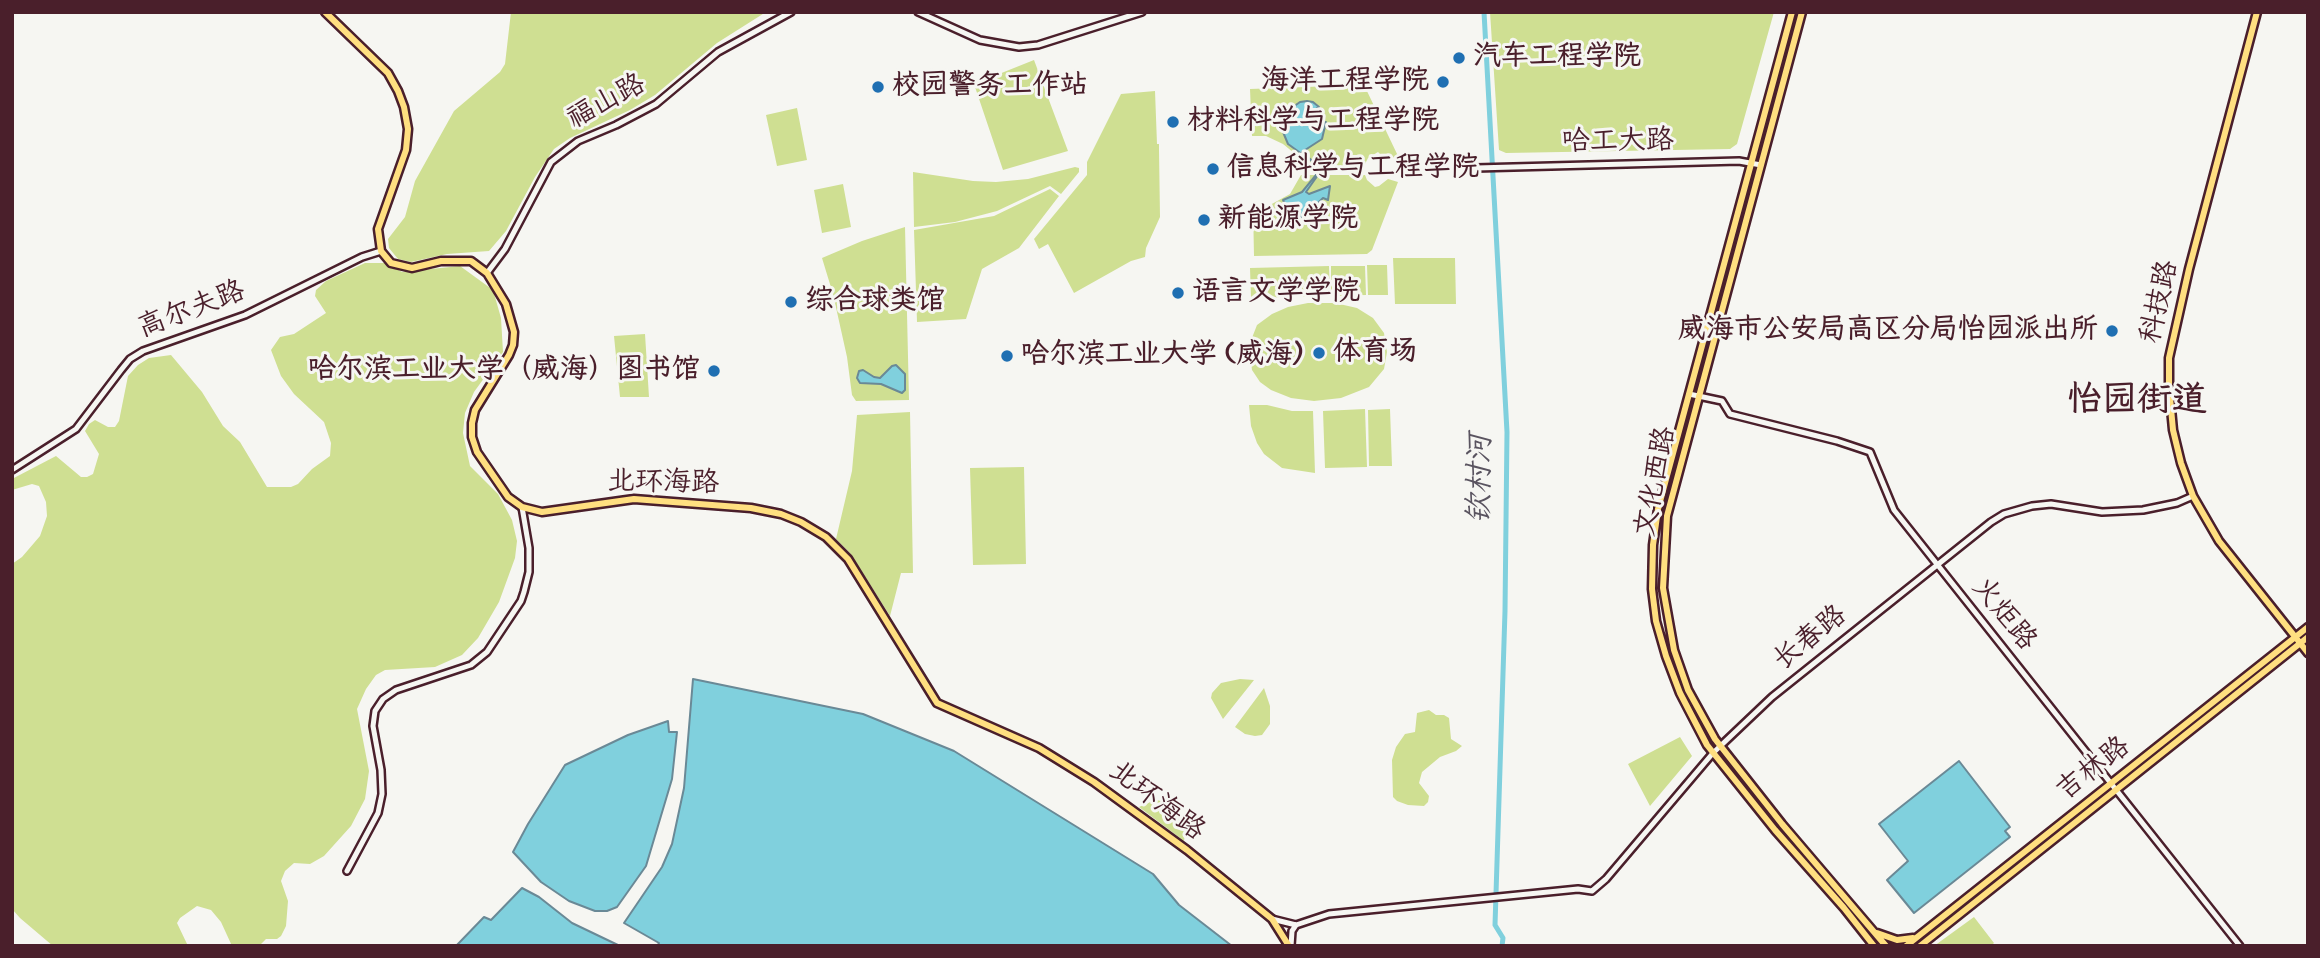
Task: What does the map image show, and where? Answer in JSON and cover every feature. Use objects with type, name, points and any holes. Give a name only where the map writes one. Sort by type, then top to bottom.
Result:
[{"type":"main road","points":[[325,12],[388,73],[404,107],[408,129],[407,150],[378,229],[381,251],[391,263],[401,267],[412,268],[456,260],[471,261],[487,273],[506,303],[514,332],[513,345],[475,410],[472,437],[477,452],[495,479],[508,497],[522,507]]},
{"type":"main road","name":"文化西路","points":[[1792,12],[1657,515],[1652,589],[1657,621],[1679,690],[1695,725],[1713,753],[1774,831],[1871,943]]},
{"type":"main road","name":"文化西路","points":[[1802,12],[1667,516],[1663,588],[1674,650],[1688,690],[1721,747],[1782,824],[1886,946]]},
{"type":"main road","name":"科技路","points":[[2257,12],[2189,269],[2169,358],[2168,387],[2173,430],[2193,495],[2220,541],[2308,653]]},
{"type":"main road","name":"北环海路","points":[[522,507],[541,512],[634,499],[751,508],[781,514],[801,522],[826,537],[848,559],[937,704],[1039,748],[1094,782],[1186,850],[1272,919],[1290,946]]},
{"type":"main road","name":"吉林路","points":[[1921,945],[2308,626]]},
{"type":"main road","name":"吉林路","points":[[1906,946],[2308,637]]},
{"type":"main road","points":[[1875,932],[1897,940],[1918,936]]},
{"type":"street","name":"福山路","points":[[487,273],[505,249],[551,162],[578,141],[656,104],[718,52],[791,12]]},
{"type":"street","points":[[918,12],[980,40],[1019,47],[1038,45],[1142,12]]},
{"type":"street","name":"哈工大路","points":[[1476,168],[1751,162],[1761,165]]},
{"type":"street","name":"高尔夫路","points":[[12,470],[76,429],[130,359],[143,351],[245,315],[362,257],[381,251]]},
{"type":"street","name":"火炬路","points":[[1689,394],[1722,401],[1730,414],[1838,441],[1870,452],[1894,510],[2240,946]]},
{"type":"street","name":"长春路","points":[[1296,925],[1329,914],[1578,889],[1592,891],[1606,879],[1713,753],[1772,697],[1991,522],[2018,509],[2051,504],[2102,512],[2143,510],[2177,503],[2193,495]]},
{"type":"street","points":[[347,871],[377,813],[382,794],[373,726],[375,711],[383,699],[396,690],[471,665],[487,652],[521,601],[529,572],[530,548],[522,507]]},
{"type":"street","points":[[1272,919],[1296,925],[1292,931],[1290,946]]},
{"type":"green space","points":[[511,12],[766,12],[717,43],[655,95],[570,138],[554,149],[535,177],[506,231],[489,251],[447,254],[411,262],[398,259],[389,248],[388,239],[405,217],[415,181],[454,111],[500,72],[505,64]]},
{"type":"green space","points":[[1490,12],[1774,12],[1737,144],[1730,149],[1506,153],[1499,150]]},
{"type":"green space","points":[[1034,60],[1068,151],[1003,170],[974,84]]},
{"type":"green space","points":[[1361,85],[1366,89],[1398,156],[1386,160],[1378,152],[1368,158],[1364,166],[1301,167],[1294,153],[1283,144],[1266,136],[1252,136],[1250,89]]},
{"type":"green space","points":[[1155,91],[1160,217],[1146,248],[1145,257],[1131,261],[1074,293],[1048,244],[1039,249],[1034,239],[1087,175],[1087,162],[1121,94]]},
{"type":"green space","points":[[797,108],[807,160],[777,166],[766,115]]},
{"type":"green space","points":[[1079,168],[1079,172],[1061,194],[1050,186],[997,211],[955,222],[914,227],[913,172],[996,182],[1028,179]]},
{"type":"green space","points":[[1301,175],[1365,175],[1375,187],[1388,179],[1398,182],[1372,250],[1367,254],[1254,256],[1253,206],[1270,205],[1290,194]]},
{"type":"green space","points":[[843,184],[851,227],[822,233],[814,190]]},
{"type":"green space","points":[[1050,189],[1059,196],[1019,248],[982,269],[966,319],[917,322],[914,230],[994,216]]},
{"type":"green space","points":[[905,227],[909,400],[856,401],[852,395],[847,357],[822,258]]},
{"type":"green space","points":[[1393,258],[1455,258],[1456,304],[1395,304]]},
{"type":"green space","points":[[365,263],[386,263],[402,272],[460,266],[493,290],[501,318],[503,352],[474,392],[465,413],[463,433],[470,466],[498,494],[512,520],[517,541],[515,558],[499,602],[478,638],[462,655],[435,667],[385,670],[376,675],[366,689],[357,709],[369,771],[365,799],[351,826],[324,856],[310,864],[294,863],[285,871],[281,881],[288,901],[286,926],[281,936],[277,939],[266,939],[259,946],[232,946],[221,922],[211,910],[197,906],[177,923],[188,946],[53,946],[12,909],[12,564],[22,557],[40,536],[47,516],[46,502],[39,486],[32,484],[12,490],[12,479],[56,456],[81,477],[93,474],[99,454],[85,431],[89,424],[95,420],[108,427],[115,427],[119,421],[128,376],[149,358],[171,355],[202,392],[223,426],[240,442],[267,487],[291,487],[298,484],[330,456],[331,443],[324,422],[294,394],[281,376],[271,350],[280,337],[294,334],[326,313],[315,296],[316,290],[326,281]]},
{"type":"green space","points":[[1367,265],[1387,265],[1388,295],[1368,295]]},
{"type":"green space","points":[[1329,266],[1330,296],[1251,298],[1250,268]]},
{"type":"green space","points":[[1331,266],[1365,266],[1366,295],[1331,296]]},
{"type":"green space","points":[[1308,303],[1335,303],[1357,308],[1373,318],[1384,333],[1387,352],[1384,369],[1369,387],[1341,398],[1314,401],[1291,398],[1260,382],[1252,370],[1250,354],[1250,343],[1257,325],[1288,307]]},
{"type":"green space","points":[[645,334],[649,397],[620,397],[614,336]]},
{"type":"green space","points":[[1249,405],[1313,411],[1315,473],[1282,468],[1264,454],[1251,426]]},
{"type":"green space","points":[[1365,409],[1367,467],[1325,468],[1323,411]]},
{"type":"green space","points":[[1390,409],[1392,466],[1369,466],[1368,410]]},
{"type":"green space","points":[[910,412],[913,573],[901,573],[890,616],[850,553],[836,539],[852,471],[857,415]]},
{"type":"green space","points":[[1024,467],[1026,564],[973,565],[970,468]]},
{"type":"green space","points":[[1240,679],[1254,680],[1223,719],[1211,698],[1212,693],[1221,683]]},
{"type":"green space","points":[[1264,688],[1270,706],[1270,724],[1262,735],[1245,734],[1235,727]]},
{"type":"green space","points":[[1429,710],[1449,718],[1451,739],[1462,746],[1440,757],[1422,772],[1419,783],[1429,796],[1428,802],[1424,806],[1408,805],[1393,797],[1392,760],[1396,747],[1405,734],[1415,732],[1417,713]]},
{"type":"green space","points":[[1680,737],[1692,756],[1650,806],[1628,764]]},
{"type":"green space","points":[[1155,800],[1169,802],[1181,814],[1186,828],[1184,841],[1139,807]]},
{"type":"green space","points":[[1974,917],[1994,943],[1991,946],[1934,946]]},
{"type":"water","points":[[1307,101],[1319,107],[1309,113],[1311,122],[1318,125],[1326,122],[1322,139],[1302,152],[1317,165],[1288,144],[1283,132],[1284,120],[1293,107]]},
{"type":"water","points":[[1316,175],[1306,192],[1309,194],[1330,186],[1328,200],[1323,198],[1315,206],[1316,211],[1322,212],[1309,219],[1295,216],[1283,200],[1302,192]]},
{"type":"water","points":[[896,365],[905,374],[905,390],[902,393],[881,384],[860,383],[857,378],[859,371],[863,370],[880,378]]},
{"type":"water","points":[[693,679],[863,714],[954,751],[1153,874],[1179,905],[1232,946],[657,946],[659,943],[624,923],[662,867],[672,844],[684,788]]},
{"type":"water","points":[[668,721],[669,732],[677,732],[672,779],[646,866],[617,907],[607,911],[595,911],[569,901],[541,882],[513,852],[528,824],[565,765],[628,735]]},
{"type":"water","points":[[1959,761],[2010,827],[2005,831],[2010,837],[1914,913],[1887,880],[1908,861],[1879,824]]},
{"type":"water","points":[[522,888],[539,897],[572,923],[620,946],[456,946],[484,917],[491,920]]},
{"type":"waterway","name":"钦村河","points":[[1484,12],[1507,432],[1505,611],[1495,925],[1503,938],[1502,946]]},
{"type":"place","name":"汽车工程学院","points":[[1459,58]]},
{"type":"place","name":"海洋工程学院","points":[[1443,82]]},
{"type":"place","name":"校园警务工作站","points":[[878,87]]},
{"type":"place","name":"材料科学与工程学院","points":[[1173,122]]},
{"type":"place","name":"信息科学与工程学院","points":[[1213,169]]},
{"type":"place","name":"新能源学院","points":[[1204,220]]},
{"type":"place","name":"语言文学学院","points":[[1178,293]]},
{"type":"place","name":"综合球类馆","points":[[791,302]]},
{"type":"place","name":"威海市公安局高区分局怡园派出所","points":[[2112,331]]},
{"type":"place","name":"体育场","points":[[1319,353]]},
{"type":"place","name":"哈尔滨工业大学 (威海)","points":[[1007,356]]},
{"type":"place","name":"哈尔滨工业大学（威海）图书馆","points":[[714,371]]},
{"type":"district","name":"怡园街道","points":[[2137,403]]}]
